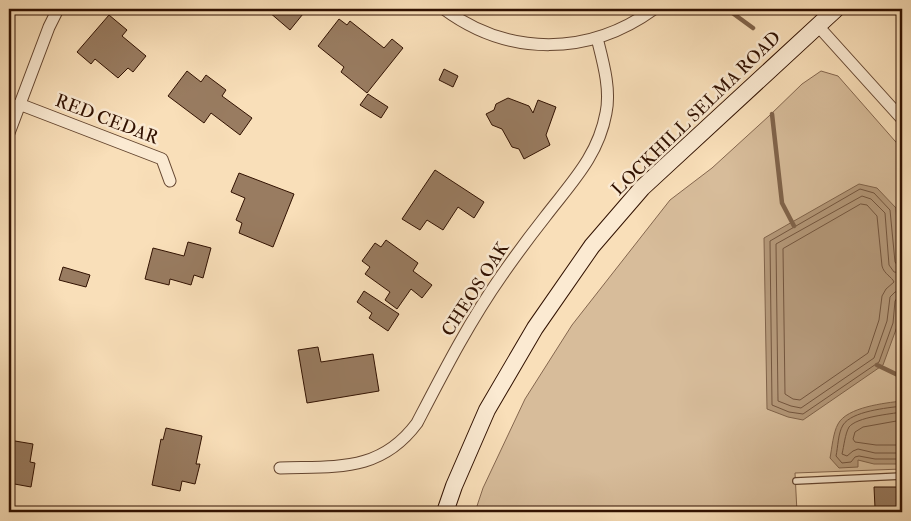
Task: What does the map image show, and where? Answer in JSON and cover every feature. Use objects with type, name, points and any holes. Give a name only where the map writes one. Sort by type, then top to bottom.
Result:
[{"type":"main road","name":"LOCKHILL SELMA ROAD","points":[[445,512],[487,410],[535,328],[592,246],[642,188],[836,9]]},
{"type":"street","points":[[9,133],[49,27],[58,9]]},
{"type":"street","points":[[444,9],[476,28],[500,38],[519,42],[558,45],[597,38],[623,28],[654,9]]},
{"type":"street","points":[[818,26],[902,119]]},
{"type":"street","name":"CHEOS OAK","points":[[280,468],[348,466],[362,463],[388,451],[417,424],[448,363],[501,276],[587,163],[606,114],[604,67],[597,38]]},
{"type":"street","name":"RED CEDAR","points":[[19,104],[162,160],[170,181]]},
{"type":"lane","points":[[796,481],[902,476]]},
{"type":"shaded area","points":[[821,71],[838,76],[902,149],[902,469],[795,473],[797,512],[475,512],[483,488],[525,399],[572,325],[670,200],[712,168],[802,84]]},
{"type":"water","points":[[859,184],[877,188],[896,208],[901,283],[898,324],[883,365],[803,420],[788,417],[767,409],[764,238]]},
{"type":"water","points":[[902,401],[902,464],[874,464],[858,460],[858,467],[839,468],[830,458],[835,432],[843,418],[867,407]]},
{"type":"building","points":[[271,9],[307,9],[290,30],[269,12]]},
{"type":"building","points":[[109,15],[127,30],[122,36],[146,56],[133,72],[128,68],[118,78],[95,59],[91,64],[77,52]]},
{"type":"building","points":[[339,19],[347,25],[350,21],[384,48],[392,39],[403,48],[367,93],[341,72],[344,67],[318,46]]},
{"type":"building","points":[[444,69],[458,76],[453,87],[439,80]]},
{"type":"building","points":[[187,71],[201,82],[206,75],[226,90],[222,96],[252,118],[240,135],[211,113],[204,123],[168,96]]},
{"type":"building","points":[[368,94],[388,107],[381,118],[360,105]]},
{"type":"building","points":[[508,98],[529,106],[533,113],[538,100],[556,107],[546,135],[550,145],[524,159],[519,149],[512,147],[502,129],[492,125],[486,114],[494,110],[496,104]]},
{"type":"building","points":[[435,170],[484,202],[474,218],[458,207],[443,230],[427,220],[420,230],[402,219]]},
{"type":"building","points":[[239,173],[294,194],[273,247],[239,233],[242,223],[236,220],[245,198],[231,192]]},
{"type":"building","points":[[386,240],[418,263],[413,271],[432,285],[422,298],[411,289],[397,309],[385,300],[390,292],[365,274],[370,267],[362,261],[375,243],[381,247]]},
{"type":"building","points":[[188,242],[211,248],[203,278],[194,275],[191,285],[170,279],[169,285],[145,279],[153,248],[184,256]]},
{"type":"building","points":[[63,267],[90,275],[86,287],[59,280]]},
{"type":"building","points":[[364,291],[399,314],[388,331],[369,318],[372,313],[357,302]]},
{"type":"building","points":[[318,347],[321,362],[373,354],[379,391],[307,403],[298,350]]},
{"type":"building","points":[[166,428],[202,436],[196,464],[200,464],[195,484],[182,481],[180,491],[152,485],[161,439],[163,440]]},
{"type":"building","points":[[9,440],[33,444],[30,462],[35,463],[31,487],[9,483]]},
{"type":"building","points":[[874,487],[902,487],[902,512],[845,512],[845,509],[875,508]]},
{"type":"waterway","points":[[727,9],[753,28]]},
{"type":"waterway","points":[[772,114],[782,203],[794,226]]},
{"type":"waterway","points":[[877,365],[902,377]]}]
